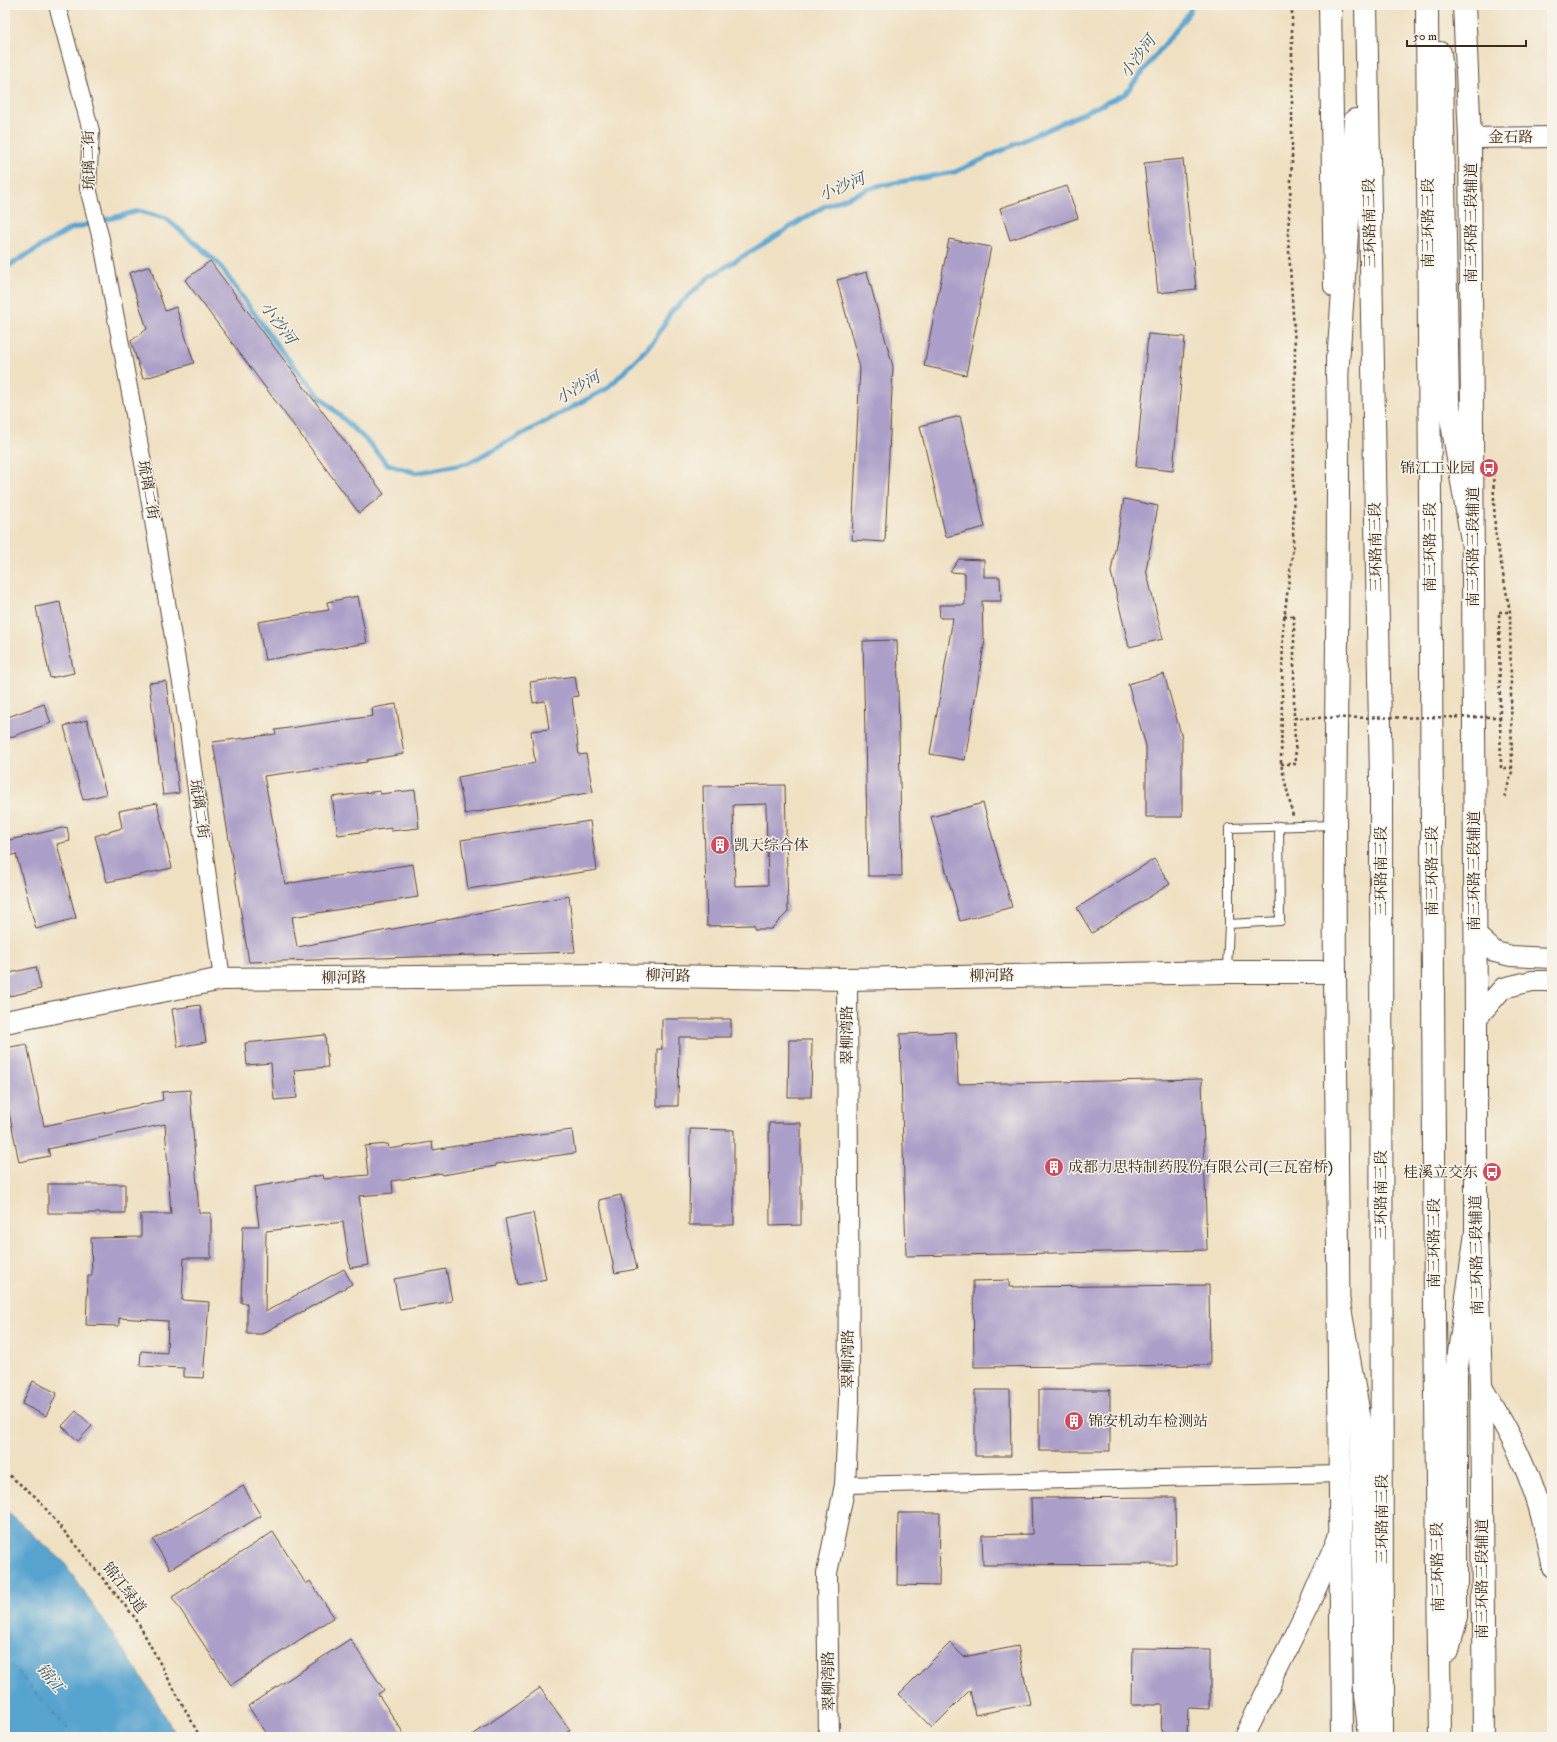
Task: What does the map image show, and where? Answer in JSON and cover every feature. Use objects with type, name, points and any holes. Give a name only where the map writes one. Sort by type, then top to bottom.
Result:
[{"type":"main road","points":[[1330,5],[1338,463],[1335,972],[1342,1526],[1342,1737]]},
{"type":"main road","points":[[1337,377],[1364,5]]},
{"type":"main road","name":"三环路南三段","points":[[1364,5],[1381,779],[1382,1737]]},
{"type":"main road","name":"南三环路三段","points":[[1427,5],[1435,1313],[1440,1737]]},
{"type":"main road","points":[[1434,5],[1442,73],[1448,400],[1473,546]]},
{"type":"main road","name":"南三环路三段辅道","points":[[1464,5],[1470,138],[1476,1234],[1481,1385],[1484,1737]]},
{"type":"main road","name":"柳河路","points":[[5,1022],[222,979],[607,975],[847,979],[1227,972],[1335,972]]},
{"type":"main road","points":[[1440,1680],[1456,1616],[1456,1374],[1476,1234]]},
{"type":"main road","points":[[1339,1303],[1361,1426],[1365,1695],[1370,1737]]},
{"type":"street","name":"琉璃二街","points":[[57,5],[91,131],[88,188],[102,243],[142,457],[183,695],[222,979]]},
{"type":"street","name":"金石路","points":[[1470,138],[1552,137]]},
{"type":"street","points":[[1474,934],[1495,952],[1518,957],[1552,958]]},
{"type":"street","name":"翠柳湾路","points":[[829,1737],[827,1573],[845,1485],[849,1398],[847,979]]},
{"type":"street","points":[[1476,1019],[1503,988],[1532,981],[1552,981]]},
{"type":"street","points":[[1481,1385],[1514,1444],[1532,1487],[1546,1535],[1552,1568]]},
{"type":"street","points":[[845,1485],[1341,1474]]},
{"type":"street","points":[[1244,1737],[1309,1605],[1342,1526]]},
{"type":"lane","points":[[1227,972],[1229,924],[1229,828],[1336,825]]},
{"type":"lane","points":[[1229,924],[1280,921],[1279,826]]},
{"type":"path","points":[[1292,5],[1292,162],[1288,234],[1295,346],[1293,548],[1284,616],[1281,770],[1296,826]]},
{"type":"path","points":[[1492,461],[1496,531],[1510,612],[1512,768],[1504,798]]},
{"type":"path","points":[[1510,612],[1499,612],[1500,717],[1501,768],[1512,768]]},
{"type":"path","points":[[1281,764],[1296,764],[1294,718],[1294,616],[1284,616]]},
{"type":"path","points":[[1294,718],[1500,717]]},
{"type":"path","name":"锦江绿道","points":[[5,1472],[36,1497],[136,1619],[200,1737]]},
{"type":"water","name":"锦江","points":[[5,1510],[63,1561],[150,1690],[177,1737],[5,1737]]},
{"type":"building","points":[[1183,159],[1196,289],[1158,293],[1144,163]]},
{"type":"building","points":[[1067,186],[1078,218],[1010,240],[1000,208]]},
{"type":"building","points":[[949,239],[991,247],[966,375],[924,366]]},
{"type":"building","points":[[210,261],[384,494],[359,513],[185,280]]},
{"type":"building","points":[[150,266],[165,311],[176,307],[194,363],[143,379],[131,341],[147,329],[129,273]]},
{"type":"building","points":[[867,272],[893,367],[885,542],[852,540],[860,368],[837,280]]},
{"type":"building","points":[[1148,334],[1185,337],[1173,471],[1136,467]]},
{"type":"building","points":[[960,416],[985,527],[946,537],[920,426]]},
{"type":"building","points":[[1124,499],[1158,506],[1146,570],[1163,639],[1129,647],[1111,572]]},
{"type":"building","points":[[959,559],[984,560],[984,577],[1000,577],[1001,601],[982,601],[983,638],[985,639],[965,760],[930,754],[953,618],[940,618],[939,605],[965,605],[965,573],[950,572]]},
{"type":"building","points":[[358,596],[367,643],[265,660],[258,622],[329,610],[327,602]]},
{"type":"building","points":[[60,602],[74,673],[50,678],[36,607]]},
{"type":"building","points":[[897,640],[902,876],[868,876],[863,641]]},
{"type":"building","points":[[1164,674],[1182,738],[1182,817],[1146,817],[1146,746],[1128,684]]},
{"type":"building","points":[[575,676],[578,696],[572,697],[579,755],[586,754],[593,792],[465,814],[458,777],[535,763],[531,731],[549,729],[545,701],[533,703],[530,682]]},
{"type":"building","points":[[166,681],[179,793],[163,795],[149,683]]},
{"type":"building","points":[[44,704],[51,723],[5,739],[5,718]]},
{"type":"building","points":[[396,704],[404,754],[367,760],[367,762],[264,776],[285,884],[413,864],[418,897],[292,917],[297,947],[569,896],[575,952],[249,962],[213,742],[276,734],[275,730],[373,716],[372,708]]},
{"type":"building","points":[[87,720],[106,794],[83,800],[64,726]]},
{"type":"building","name":"凯天综合体","points":[[785,785],[788,912],[771,929],[754,929],[754,925],[707,926],[703,786]],"holes":[[[766,804],[768,885],[735,886],[733,805]]]},
{"type":"building","points":[[415,790],[419,828],[391,831],[391,828],[338,835],[332,797],[380,791],[380,794]]},
{"type":"building","points":[[157,803],[172,868],[107,882],[95,836],[122,828],[119,811]]},
{"type":"building","points":[[983,803],[1012,907],[960,921],[931,817]]},
{"type":"building","points":[[590,821],[597,870],[468,889],[461,840]]},
{"type":"building","points":[[67,827],[70,841],[57,844],[76,918],[36,929],[16,854],[5,857],[5,841]]},
{"type":"building","points":[[1154,859],[1170,884],[1092,933],[1077,908]]},
{"type":"building","points":[[36,967],[41,989],[5,997],[5,974]]},
{"type":"building","points":[[200,1005],[206,1042],[178,1047],[172,1009]]},
{"type":"building","points":[[662,1019],[731,1019],[731,1037],[679,1037],[678,1106],[657,1106],[657,1049],[662,1049]]},
{"type":"building","name":"成都力思特制药股份有限公司(三瓦窑桥)","points":[[956,1032],[958,1084],[1202,1079],[1207,1250],[906,1256],[900,1034]]},
{"type":"building","points":[[325,1035],[328,1067],[294,1070],[297,1098],[274,1100],[271,1063],[247,1065],[245,1043]]},
{"type":"building","points":[[789,1040],[812,1040],[811,1097],[788,1097]]},
{"type":"building","points":[[27,1044],[44,1126],[163,1100],[162,1092],[190,1090],[199,1213],[211,1213],[211,1258],[184,1258],[182,1300],[209,1302],[203,1378],[184,1377],[184,1368],[140,1366],[141,1351],[167,1353],[168,1321],[119,1318],[119,1326],[86,1325],[88,1276],[92,1276],[91,1238],[141,1237],[141,1214],[171,1214],[165,1124],[48,1149],[50,1156],[19,1162],[5,1092],[5,1048]]},
{"type":"building","points":[[769,1123],[801,1123],[801,1225],[770,1226]]},
{"type":"building","points":[[690,1129],[734,1130],[734,1225],[689,1225]]},
{"type":"building","points":[[572,1130],[575,1153],[496,1164],[496,1166],[442,1175],[442,1173],[392,1181],[393,1193],[359,1196],[369,1265],[350,1268],[343,1222],[266,1231],[265,1312],[344,1269],[352,1284],[262,1334],[247,1334],[247,1303],[241,1303],[243,1226],[259,1226],[254,1187],[323,1175],[324,1179],[368,1175],[365,1146],[388,1144],[389,1149],[432,1142],[433,1150],[492,1140]]},
{"type":"building","points":[[48,1184],[125,1184],[125,1213],[48,1213]]},
{"type":"building","points":[[621,1195],[637,1269],[615,1273],[599,1200]]},
{"type":"building","points":[[533,1213],[546,1279],[518,1285],[505,1219]]},
{"type":"building","points":[[446,1269],[452,1301],[400,1310],[394,1279]]},
{"type":"building","points":[[1009,1280],[1009,1287],[1209,1285],[1210,1365],[974,1367],[973,1281]]},
{"type":"building","points":[[33,1381],[57,1393],[46,1416],[22,1404]]},
{"type":"building","points":[[975,1390],[1010,1390],[1011,1456],[975,1456]]},
{"type":"building","name":"锦安机动车检测站","points":[[1039,1390],[1110,1390],[1110,1451],[1039,1451]]},
{"type":"building","points":[[76,1411],[92,1426],[78,1441],[62,1426]]},
{"type":"building","points":[[243,1486],[261,1516],[170,1569],[153,1540]]},
{"type":"building","points":[[1175,1497],[1176,1564],[983,1565],[982,1535],[1032,1534],[1031,1498]]},
{"type":"building","points":[[898,1513],[940,1513],[939,1586],[897,1585]]},
{"type":"building","points":[[273,1532],[306,1584],[310,1581],[334,1617],[231,1685],[172,1597]]},
{"type":"building","points":[[350,1639],[384,1690],[378,1694],[406,1737],[269,1737],[248,1706]]},
{"type":"building","points":[[950,1643],[964,1657],[1018,1646],[1030,1704],[975,1715],[970,1690],[932,1728],[899,1694]]},
{"type":"building","points":[[1133,1648],[1210,1649],[1210,1709],[1188,1708],[1187,1737],[1161,1737],[1162,1705],[1132,1705]]},
{"type":"building","points":[[540,1688],[570,1730],[561,1737],[470,1737]]},
{"type":"waterway","name":"小沙河","points":[[5,268],[70,229],[139,211],[167,219],[218,263],[276,344],[315,392],[367,441],[387,464],[416,473],[468,463],[608,388],[654,341],[671,312],[709,277],[823,207],[877,186],[955,172],[1125,94],[1186,17],[1193,5]]},
{"type":"ferry route","points":[[5,1658],[75,1737]]},
{"type":"place","name":"锦江工业园","points":[[1489,468]]},
{"type":"place","name":"凯天综合体","points":[[720,845]]},
{"type":"place","name":"成都力思特制药股份有限公司(三瓦窑桥)","points":[[1054,1167]]},
{"type":"place","name":"桂溪立交东","points":[[1492,1172]]},
{"type":"place","name":"锦安机动车检测站","points":[[1074,1421]]}]
